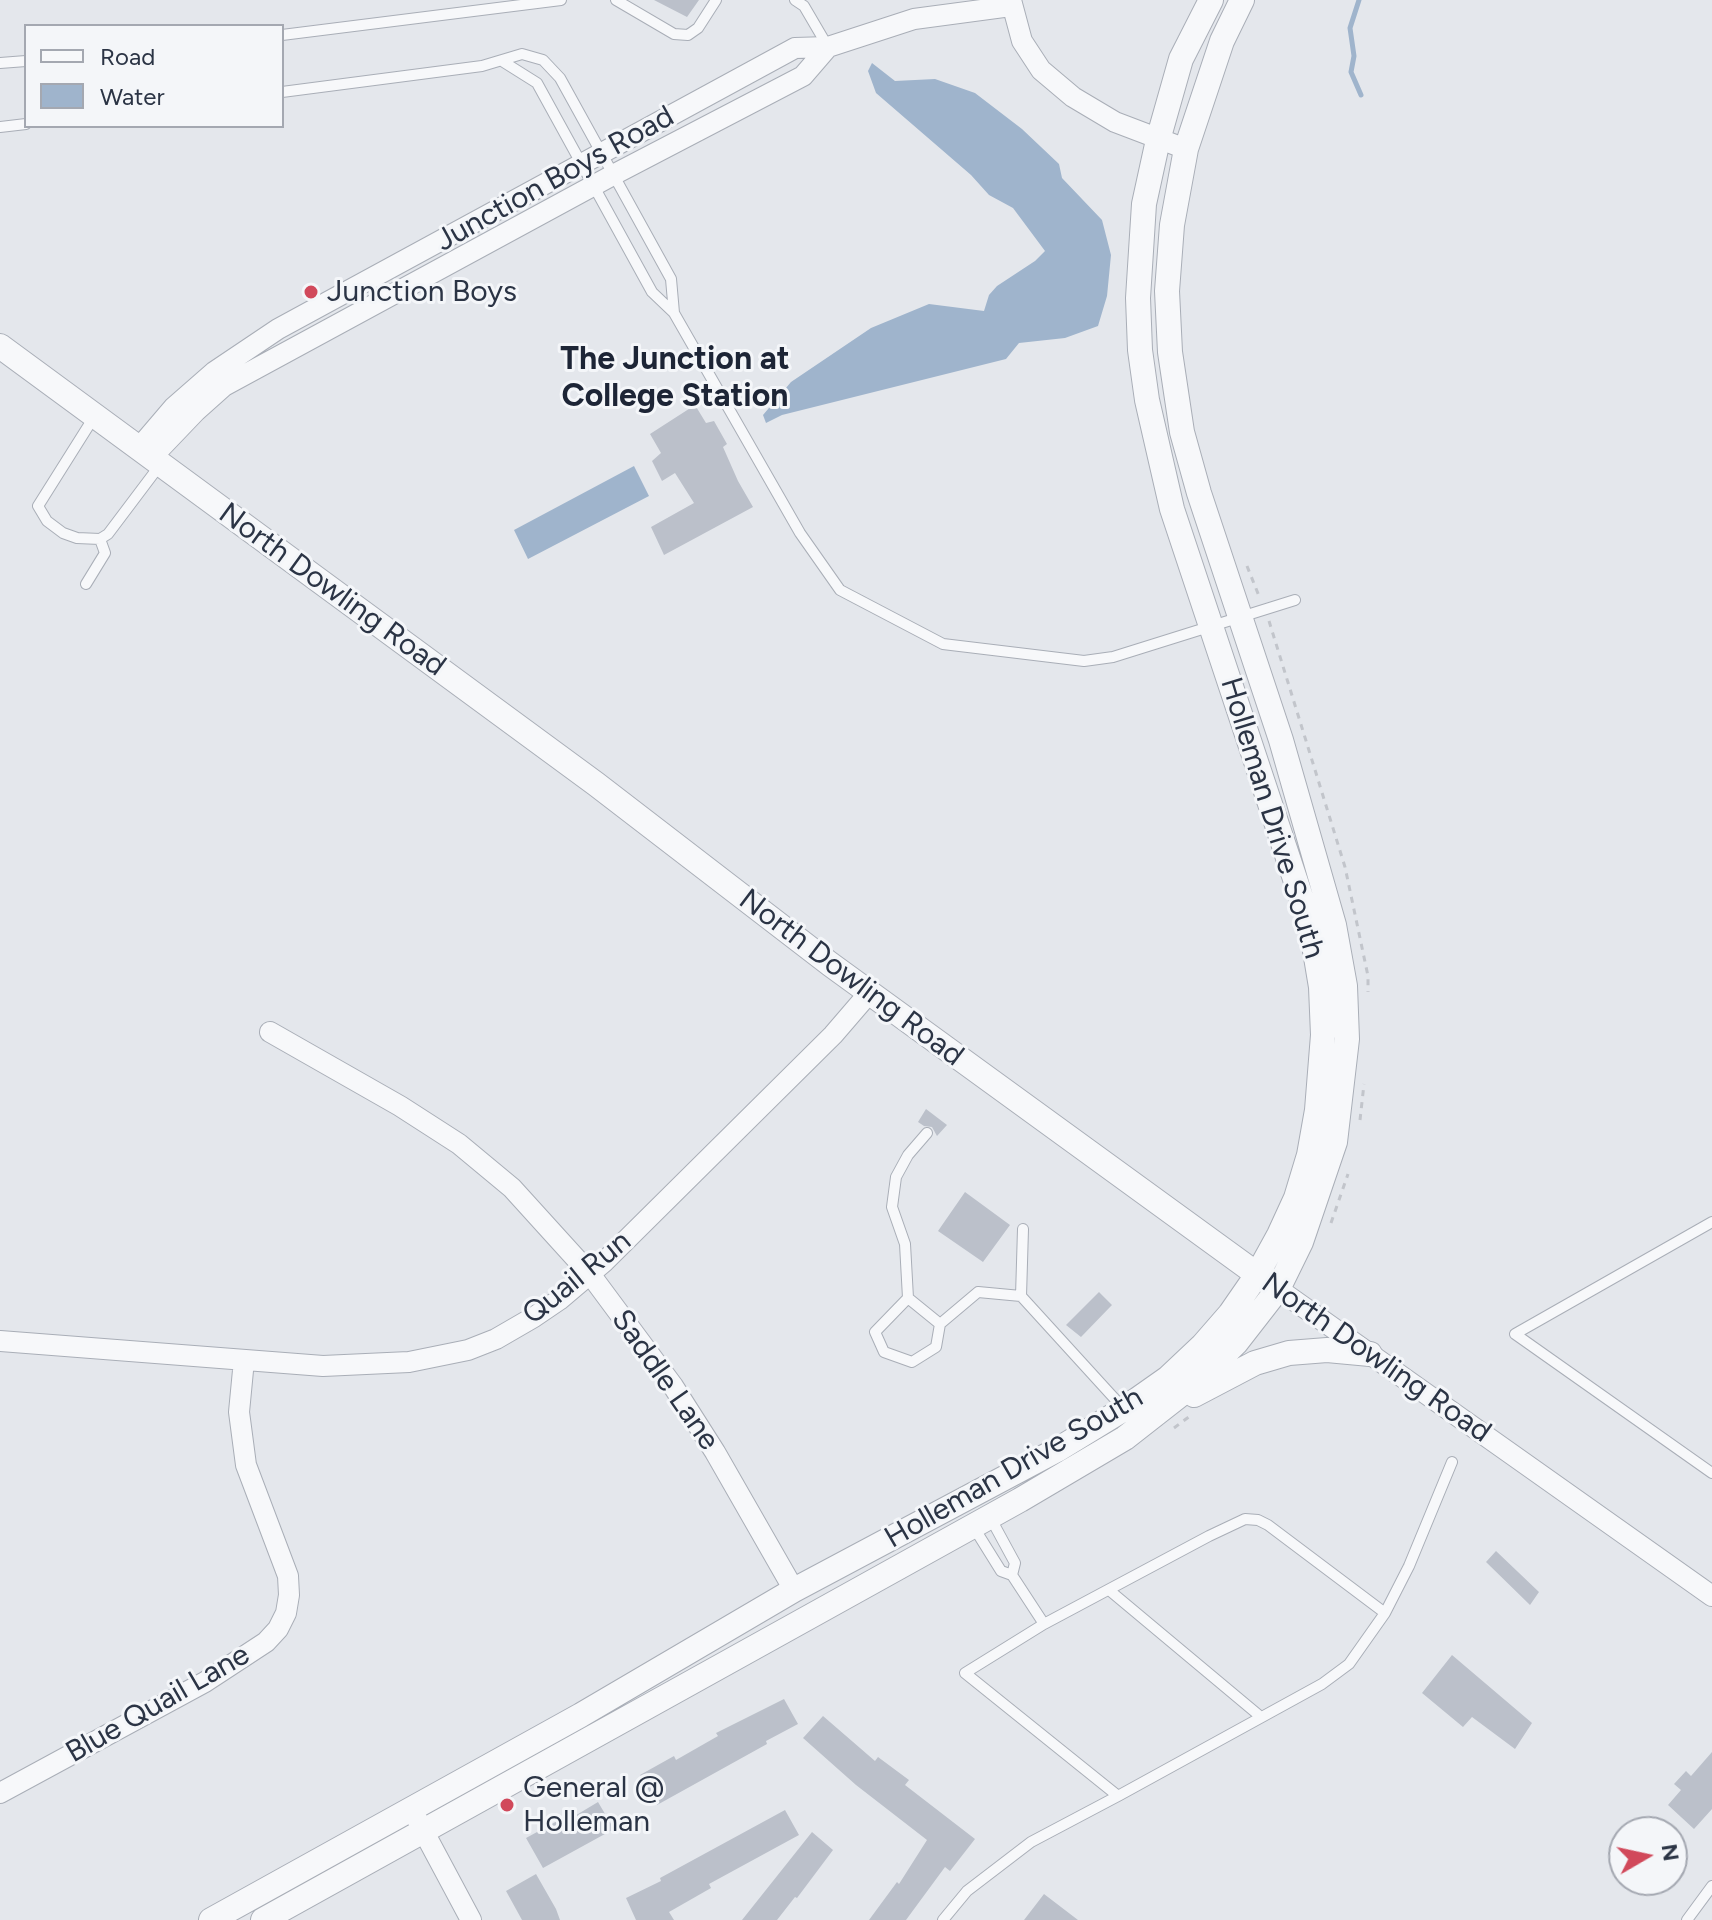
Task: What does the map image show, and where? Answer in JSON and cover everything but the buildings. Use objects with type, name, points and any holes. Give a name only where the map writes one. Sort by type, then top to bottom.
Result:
[{"type":"street","name":"Holleman Drive South","points":[[211,1920],[581,1715],[794,1590],[1057,1450],[1124,1409],[1168,1378],[1203,1345],[1230,1314],[1257,1275],[1296,1198],[1309,1155],[1322,1078],[1321,987],[1311,927],[1172,509],[1147,400],[1140,350],[1139,246],[1144,204],[1181,59],[1211,0]]},
{"type":"street","name":"Holleman Drive South","points":[[263,1920],[1125,1438],[1166,1421],[1236,1343],[1278,1289],[1301,1242],[1335,1142],[1347,1039],[1345,986],[1334,925],[1281,740],[1239,619],[1186,447],[1170,352],[1167,291],[1172,225],[1186,149],[1222,41],[1242,0]]},
{"type":"street","name":"Junction Boys Road","points":[[151,456],[174,407],[214,372],[278,329],[795,48],[828,47],[914,19],[1011,3]]},
{"type":"street","points":[[1011,3],[1022,41],[1041,70],[1073,97],[1115,122],[1186,149]]},
{"type":"street","name":"Junction Boys Road","points":[[151,456],[224,386],[594,185],[803,76],[828,47]]},
{"type":"street","name":"North Dowling Road","points":[[0,346],[596,784],[830,964],[1075,1144],[1712,1596]]},
{"type":"street","name":"Quail Run","points":[[0,1341],[359,1367],[454,1354],[496,1339],[534,1317],[590,1274],[833,1035],[870,992]]},
{"type":"street","name":"Saddle Lane","points":[[270,1032],[400,1106],[459,1144],[512,1188],[590,1274],[673,1386],[715,1452],[794,1590]]},
{"type":"street","points":[[1166,1421],[1255,1363],[1289,1353],[1327,1350],[1370,1354]]},
{"type":"street","name":"Blue Quail Lane","points":[[0,1793],[216,1675],[266,1642],[278,1629],[286,1613],[288,1576],[246,1465],[239,1412],[244,1360]]},
{"type":"street","points":[[411,1808],[471,1920]]},
{"type":"lane","points":[[284,35],[561,0]]},
{"type":"lane","points":[[616,0],[674,34],[688,35],[698,28],[716,0]]},
{"type":"lane","points":[[795,0],[804,6],[828,47]]},
{"type":"lane","points":[[284,92],[482,66],[522,54],[543,60],[553,69],[592,158],[594,185],[652,292],[674,313],[800,533],[840,590],[943,644],[1084,661],[1113,657],[1295,600]]},
{"type":"lane","points":[[0,63],[24,61]]},
{"type":"lane","points":[[502,61],[537,83],[592,158],[613,175],[671,279],[674,313]]},
{"type":"lane","points":[[537,83],[553,69]]},
{"type":"lane","points":[[0,127],[24,124]]},
{"type":"lane","points":[[631,253],[650,242]]},
{"type":"lane","points":[[95,415],[38,506],[47,521],[63,533],[77,538],[100,539],[108,534],[129,509],[151,456]]},
{"type":"lane","points":[[86,584],[105,553],[100,539]]},
{"type":"lane","points":[[927,1133],[896,1177],[892,1207],[905,1244],[908,1298],[875,1332],[884,1352],[912,1362],[936,1347],[940,1324],[978,1292],[1021,1296],[1124,1409]]},
{"type":"lane","points":[[1712,1222],[1515,1334],[1712,1473]]},
{"type":"lane","points":[[1021,1296],[1023,1229]]},
{"type":"lane","points":[[908,1298],[940,1324]]},
{"type":"lane","points":[[943,1920],[967,1891],[1031,1842],[1322,1684],[1349,1664],[1385,1613],[1415,1553],[1452,1462]]},
{"type":"lane","points":[[1118,1796],[965,1673],[1044,1624],[1245,1519],[1258,1520],[1385,1613]]},
{"type":"lane","points":[[981,1521],[1001,1571],[1012,1575],[1044,1624]]},
{"type":"lane","points":[[981,1521],[1015,1563],[1012,1575]]},
{"type":"lane","points":[[1109,1590],[1261,1717]]},
{"type":"lane","points":[[1687,1920],[1712,1886]]},
{"type":"path","points":[[1244,558],[1266,610],[1345,867],[1368,976],[1368,1003]]},
{"type":"path","points":[[1358,1130],[1365,1074]]},
{"type":"path","points":[[1331,1222],[1349,1171]]},
{"type":"path","points":[[1166,1421],[1192,1414]]},
{"type":"water","points":[[872,63],[895,81],[935,79],[975,93],[1022,129],[1059,164],[1062,178],[1102,220],[1111,255],[1107,296],[1098,326],[1065,338],[1019,343],[1006,359],[782,415],[766,423],[763,415],[791,382],[871,328],[929,304],[984,311],[989,295],[997,286],[1045,251],[1013,208],[989,195],[971,175],[876,93],[868,71]]},
{"type":"water","points":[[634,466],[649,496],[528,559],[514,530]]},
{"type":"waterway","points":[[1359,0],[1350,28],[1354,56],[1351,72],[1361,95]]},
{"type":"place","name":"Junction Boys","points":[[311,292]]},
{"type":"place","name":"General @ Holleman","points":[[507,1805]]},
{"type":"district","name":"The Junction at College Station","points":[[675,378]]}]
